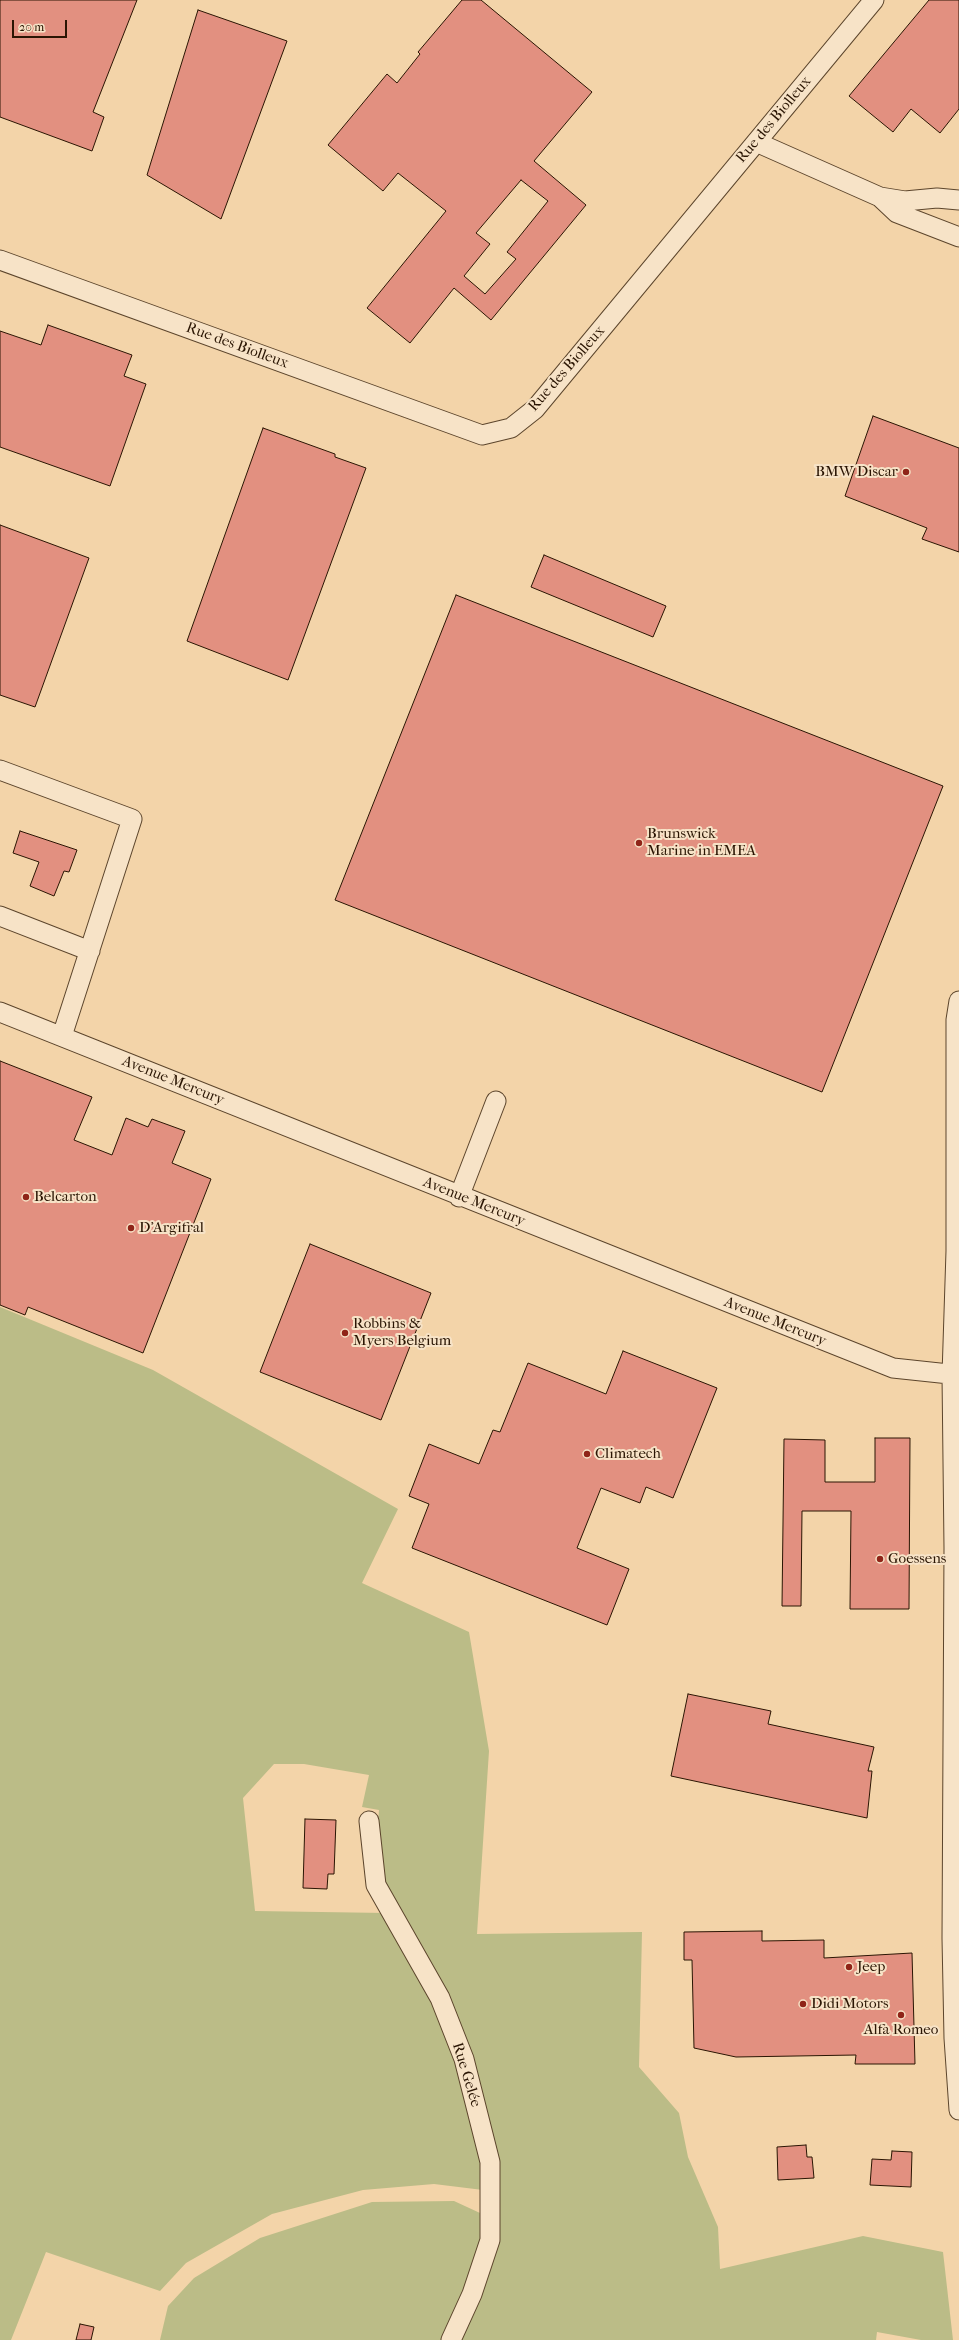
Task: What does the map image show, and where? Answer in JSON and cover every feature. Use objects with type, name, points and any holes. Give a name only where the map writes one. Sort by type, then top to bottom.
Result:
[{"type":"street","name":"Rue des Biolleux","points":[[0,260],[482,435],[511,428],[535,409],[874,0]]},
{"type":"street","points":[[756,142],[880,198],[905,202],[937,198],[959,200]]},
{"type":"street","points":[[880,198],[897,213],[959,237]]},
{"type":"street","points":[[0,770],[132,819],[62,1036]]},
{"type":"street","points":[[0,916],[90,951]]},
{"type":"street","points":[[959,1001],[956,1020],[956,1375],[952,1938],[959,2110]]},
{"type":"street","name":"Avenue Mercury","points":[[0,1012],[459,1197],[893,1368],[956,1375]]},
{"type":"street","points":[[459,1197],[496,1101]]},
{"type":"street","name":"Rue Gelée","points":[[369,1821],[376,1885],[440,1998],[464,2059],[490,2162],[490,2240],[472,2294],[451,2340]]},
{"type":"green space","points":[[0,1307],[153,1370],[398,1509],[362,1583],[469,1632],[489,1751],[477,1934],[642,1932],[639,2067],[679,2113],[688,2157],[718,2227],[720,2269],[863,2236],[943,2252],[953,2340],[921,2340],[877,2332],[876,2340],[462,2340],[487,2281],[496,2250],[495,2157],[449,2007],[394,1906],[375,1863],[379,1810],[362,1807],[369,1775],[304,1764],[274,1764],[243,1798],[255,1911],[386,1913],[407,1955],[434,2003],[472,2112],[483,2156],[483,2190],[434,2184],[363,2190],[272,2214],[186,2263],[160,2291],[46,2252],[11,2340],[0,2340]]},
{"type":"green space","points":[[454,2201],[480,2213],[486,2232],[445,2340],[160,2340],[168,2306],[194,2278],[260,2238],[372,2202]]},
{"type":"building","points":[[0,0],[137,0],[93,112],[104,117],[92,151],[0,117]]},
{"type":"building","points":[[462,0],[481,0],[592,92],[534,161],[586,205],[491,320],[454,288],[410,343],[367,308],[446,211],[398,173],[383,191],[328,145],[387,74],[397,83],[420,54],[418,52]],"holes":[[[521,180],[548,201],[507,252],[516,259],[485,294],[464,276],[490,244],[476,233]]]},
{"type":"building","points":[[929,0],[959,0],[959,109],[940,133],[911,109],[893,132],[849,96]]},
{"type":"building","points":[[198,10],[287,41],[221,219],[147,175]]},
{"type":"building","points":[[48,325],[132,355],[124,376],[146,384],[110,486],[0,447],[0,331],[41,345]]},
{"type":"building","name":"BMW Discar","points":[[873,416],[959,448],[959,552],[922,539],[927,528],[845,496]]},
{"type":"building","points":[[263,428],[335,454],[335,457],[366,468],[288,680],[187,641]]},
{"type":"building","points":[[0,525],[89,558],[35,707],[0,695]]},
{"type":"building","points":[[544,555],[666,606],[653,637],[531,587]]},
{"type":"building","name":"Brunswick Marine in EMEA","points":[[456,595],[943,786],[822,1092],[335,900]]},
{"type":"building","points":[[20,831],[77,850],[69,872],[64,871],[54,896],[30,886],[39,862],[13,853]]},
{"type":"building","points":[[0,1061],[92,1097],[74,1140],[112,1155],[126,1118],[148,1127],[152,1119],[185,1131],[172,1163],[211,1179],[143,1353],[28,1307],[25,1315],[0,1305]]},
{"type":"building","name":"Robbins & Myers Belgium","points":[[310,1244],[431,1293],[381,1420],[260,1372]]},
{"type":"building","name":"Climatech","points":[[623,1351],[717,1388],[673,1498],[646,1487],[640,1503],[601,1488],[577,1548],[629,1569],[607,1625],[412,1548],[429,1504],[409,1496],[429,1444],[479,1464],[493,1430],[500,1432],[528,1363],[606,1394]]},
{"type":"building","name":"Goessens","points":[[875,1438],[910,1438],[909,1609],[850,1609],[851,1511],[802,1511],[801,1606],[782,1606],[784,1439],[825,1440],[825,1482],[875,1482]]},
{"type":"building","points":[[688,1694],[771,1711],[768,1724],[874,1747],[868,1771],[872,1771],[867,1818],[671,1776]]},
{"type":"building","points":[[305,1819],[336,1820],[334,1874],[328,1874],[327,1889],[303,1888]]},
{"type":"building","name":"Didi Motors","points":[[762,1931],[762,1941],[824,1940],[824,1958],[912,1953],[915,2064],[855,2064],[856,2055],[736,2057],[694,2048],[692,1960],[684,1960],[684,1932]]},
{"type":"building","points":[[806,2145],[807,2157],[812,2157],[814,2178],[778,2180],[777,2147]]},
{"type":"building","points":[[892,2151],[912,2152],[911,2187],[870,2185],[872,2159],[891,2160]]},
{"type":"building","points":[[80,2324],[94,2327],[91,2340],[76,2340]]},
{"type":"place","name":"BMW Discar","points":[[906,472]]},
{"type":"place","name":"Brunswick Marine in EMEA","points":[[639,843]]},
{"type":"place","name":"Belcarton","points":[[26,1197]]},
{"type":"place","name":"D'Argifral","points":[[131,1228]]},
{"type":"place","name":"Robbins & Myers Belgium","points":[[345,1333]]},
{"type":"place","name":"Climatech","points":[[587,1454]]},
{"type":"place","name":"Goessens","points":[[880,1559]]},
{"type":"place","name":"Jeep","points":[[849,1967]]},
{"type":"place","name":"Didi Motors","points":[[803,2004]]},
{"type":"place","name":"Alfa Romeo","points":[[901,2015]]}]
